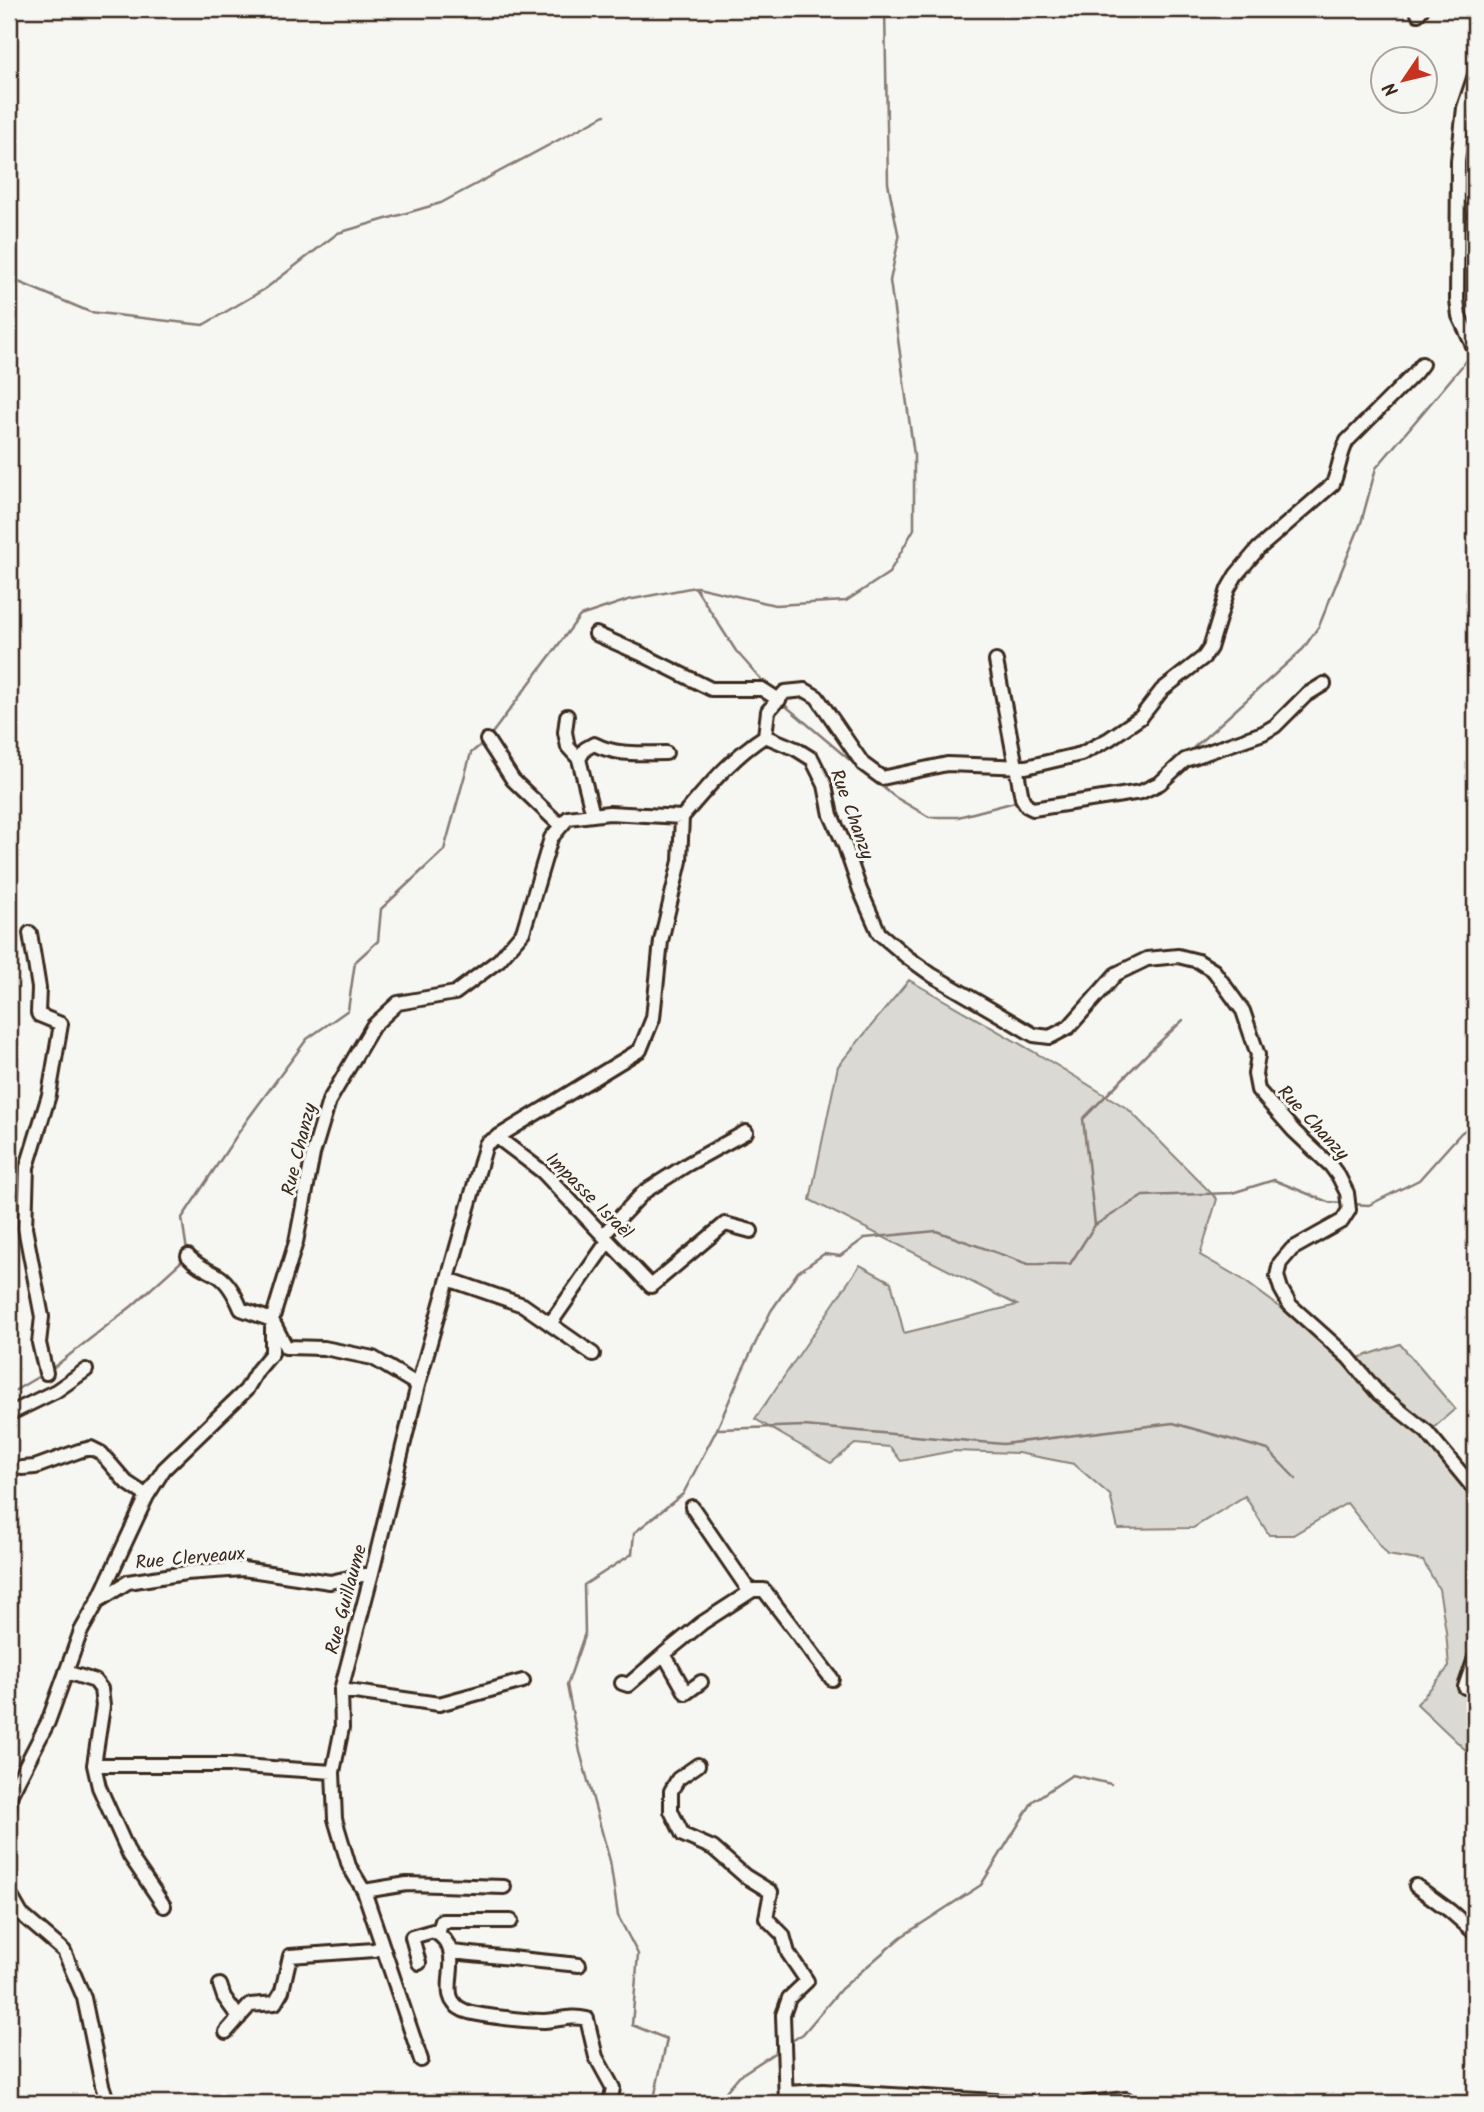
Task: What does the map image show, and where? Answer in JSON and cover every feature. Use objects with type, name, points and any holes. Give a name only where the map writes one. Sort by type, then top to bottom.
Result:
[{"type":"street","points":[[1475,75],[1464,108],[1458,161],[1457,300],[1459,316],[1475,350]]},
{"type":"street","points":[[491,1140],[640,1050],[653,1018],[661,941],[680,861],[682,817],[724,770],[753,743],[765,736],[768,711],[785,692],[805,690],[817,697],[863,764],[882,778],[947,764],[1026,767],[1081,754],[1141,717],[1162,690],[1204,657],[1210,648],[1228,589],[1237,575],[1258,549],[1333,484],[1347,441],[1422,364]]},
{"type":"street","points":[[596,634],[711,689],[761,689],[779,699]]},
{"type":"street","points":[[996,662],[1022,799],[1030,808],[1141,792],[1160,783],[1185,760],[1263,733],[1275,726],[1300,701],[1324,684]]},
{"type":"street","points":[[567,716],[565,732],[568,747],[579,759],[593,815]]},
{"type":"street","name":"Rue Chanzy","points":[[765,736],[796,749],[811,759],[825,785],[831,815],[879,933],[932,975],[1034,1035],[1050,1037],[1069,1027],[1115,974],[1147,959],[1178,956],[1198,961],[1214,971],[1243,1012],[1258,1055],[1255,1074],[1258,1090],[1294,1131],[1331,1166],[1347,1193],[1349,1210],[1342,1221],[1292,1249],[1280,1263],[1277,1276],[1281,1289],[1290,1305],[1348,1357],[1379,1394],[1427,1433],[1475,1490]]},
{"type":"street","points":[[487,740],[513,780],[561,826],[568,818],[609,813],[682,817]]},
{"type":"street","points":[[579,759],[585,749],[594,744],[606,750],[628,754],[666,753]]},
{"type":"street","name":"Rue Chanzy","points":[[9,1810],[10,1796],[48,1722],[81,1630],[98,1601],[148,1496],[164,1469],[246,1390],[272,1353],[272,1320],[296,1242],[313,1154],[329,1101],[373,1027],[398,1003],[455,993],[499,960],[523,932],[551,838],[561,826]]},
{"type":"street","points":[[30,933],[39,988],[38,1013],[61,1024],[49,1095],[27,1167],[25,1228],[42,1317],[39,1343],[46,1373]]},
{"type":"street","points":[[550,1324],[605,1238],[643,1192],[746,1132]]},
{"type":"street","name":"Impasse Israël","points":[[491,1140],[543,1172],[651,1286],[724,1224],[751,1231]]},
{"type":"street","name":"Rue Guillaume","points":[[421,2060],[364,1891],[349,1866],[338,1830],[333,1772],[342,1728],[341,1690],[418,1385],[491,1140]]},
{"type":"street","points":[[188,1256],[196,1265],[220,1277],[235,1295],[241,1309],[272,1320],[286,1347],[324,1348],[373,1358],[418,1385]]},
{"type":"street","points":[[448,1279],[523,1305],[593,1354]]},
{"type":"street","points":[[9,1414],[56,1391],[86,1370]]},
{"type":"street","points":[[22,1468],[35,1467],[91,1448],[101,1453],[126,1482],[148,1496]]},
{"type":"street","points":[[692,1507],[750,1592]]},
{"type":"street","name":"Rue Clerveaux","points":[[98,1601],[128,1582],[186,1573],[243,1569],[330,1582],[372,1573]]},
{"type":"street","points":[[622,1683],[628,1685],[702,1623],[757,1589],[764,1590],[832,1679]]},
{"type":"street","points":[[664,1654],[686,1693],[701,1682]]},
{"type":"street","points":[[1465,1687],[1475,1658]]},
{"type":"street","points":[[66,1672],[95,1681],[101,1689],[103,1706],[94,1765],[99,1787],[130,1856],[164,1906]]},
{"type":"street","points":[[341,1690],[439,1704],[523,1681]]},
{"type":"street","points":[[94,1765],[228,1765],[333,1772]]},
{"type":"street","points":[[698,1765],[678,1779],[671,1791],[671,1811],[683,1835],[713,1847],[745,1876],[771,1892],[766,1918],[783,1935],[788,1953],[807,1981],[789,1998],[783,2015],[786,2098],[823,2091],[1028,2103]]},
{"type":"street","points":[[364,1891],[407,1884],[504,1887]]},
{"type":"street","points":[[1416,1886],[1475,1933]]},
{"type":"street","points":[[9,1893],[15,1913],[64,1951],[84,1998],[108,2103]]},
{"type":"street","points":[[438,1934],[442,1922],[511,1921]]},
{"type":"street","points":[[419,1963],[412,1937],[433,1931],[448,1943],[452,1952],[449,1988],[451,1997],[463,2010],[480,2015],[545,2021],[574,2016],[587,2019],[596,2057],[613,2088],[610,2103]]},
{"type":"street","points":[[226,2032],[250,2004],[275,2003],[282,1990],[290,1956],[374,1950],[383,1947]]},
{"type":"street","points":[[452,1952],[579,1965]]},
{"type":"street","points":[[220,1985],[224,1997],[239,2018]]},
{"type":"street","points":[[1087,2103],[1126,2099],[1132,2103]]},
{"type":"shaded area","points":[[909,980],[1128,1109],[1217,1199],[1200,1255],[1242,1279],[1285,1311],[1343,1363],[1400,1344],[1455,1409],[1422,1438],[1475,1501],[1475,1759],[1417,1704],[1449,1667],[1439,1589],[1423,1561],[1388,1555],[1347,1503],[1293,1535],[1269,1535],[1245,1496],[1193,1528],[1118,1529],[1110,1495],[1074,1464],[1018,1453],[953,1451],[901,1461],[890,1447],[855,1444],[831,1463],[755,1419],[860,1265],[891,1282],[904,1333],[1017,1305],[810,1200],[838,1066]]},
{"type":"waterway","points":[[697,587],[775,605],[846,601],[889,573],[914,529],[914,455],[890,281],[899,238],[888,183],[885,9]]},
{"type":"waterway","points":[[9,278],[90,312],[203,325],[265,289],[338,233],[441,203],[605,115]]},
{"type":"waterway","points":[[1189,752],[1303,649],[1319,626],[1361,523],[1376,468],[1473,353]]},
{"type":"waterway","points":[[490,736],[580,616],[628,600],[695,587],[736,651],[767,686]]},
{"type":"waterway","points":[[781,702],[858,767]]},
{"type":"waterway","points":[[187,1251],[182,1218],[247,1120],[307,1039],[348,1010],[355,962],[378,941],[381,909],[444,850],[471,753],[483,743]]},
{"type":"waterway","points":[[869,776],[895,797],[929,817],[958,817],[1019,801]]},
{"type":"waterway","points":[[1029,801],[1050,801]]},
{"type":"waterway","points":[[1095,1225],[1083,1119],[1183,1020]]},
{"type":"waterway","points":[[1351,1204],[1369,1205],[1419,1180],[1461,1133],[1475,1123]]},
{"type":"waterway","points":[[653,2103],[667,2039],[632,2025],[638,1954],[618,1916],[610,1861],[580,1752],[567,1685],[585,1633],[584,1585],[632,1554],[634,1533],[683,1494],[717,1429],[771,1311],[798,1272],[824,1254],[840,1256],[865,1238],[936,1231],[1028,1264],[1070,1264],[1095,1225],[1143,1196],[1232,1193],[1274,1180],[1328,1202],[1344,1203]]},
{"type":"waterway","points":[[49,1371],[132,1306],[184,1259]]},
{"type":"waterway","points":[[9,1394],[43,1374]]},
{"type":"waterway","points":[[719,1429],[804,1426],[1003,1444],[1173,1423],[1268,1450],[1296,1479]]},
{"type":"waterway","points":[[787,2044],[803,2034],[841,1989],[901,1937],[981,1885],[1033,1801],[1072,1775],[1111,1784]]},
{"type":"waterway","points":[[716,2103],[739,2076],[779,2050]]}]
